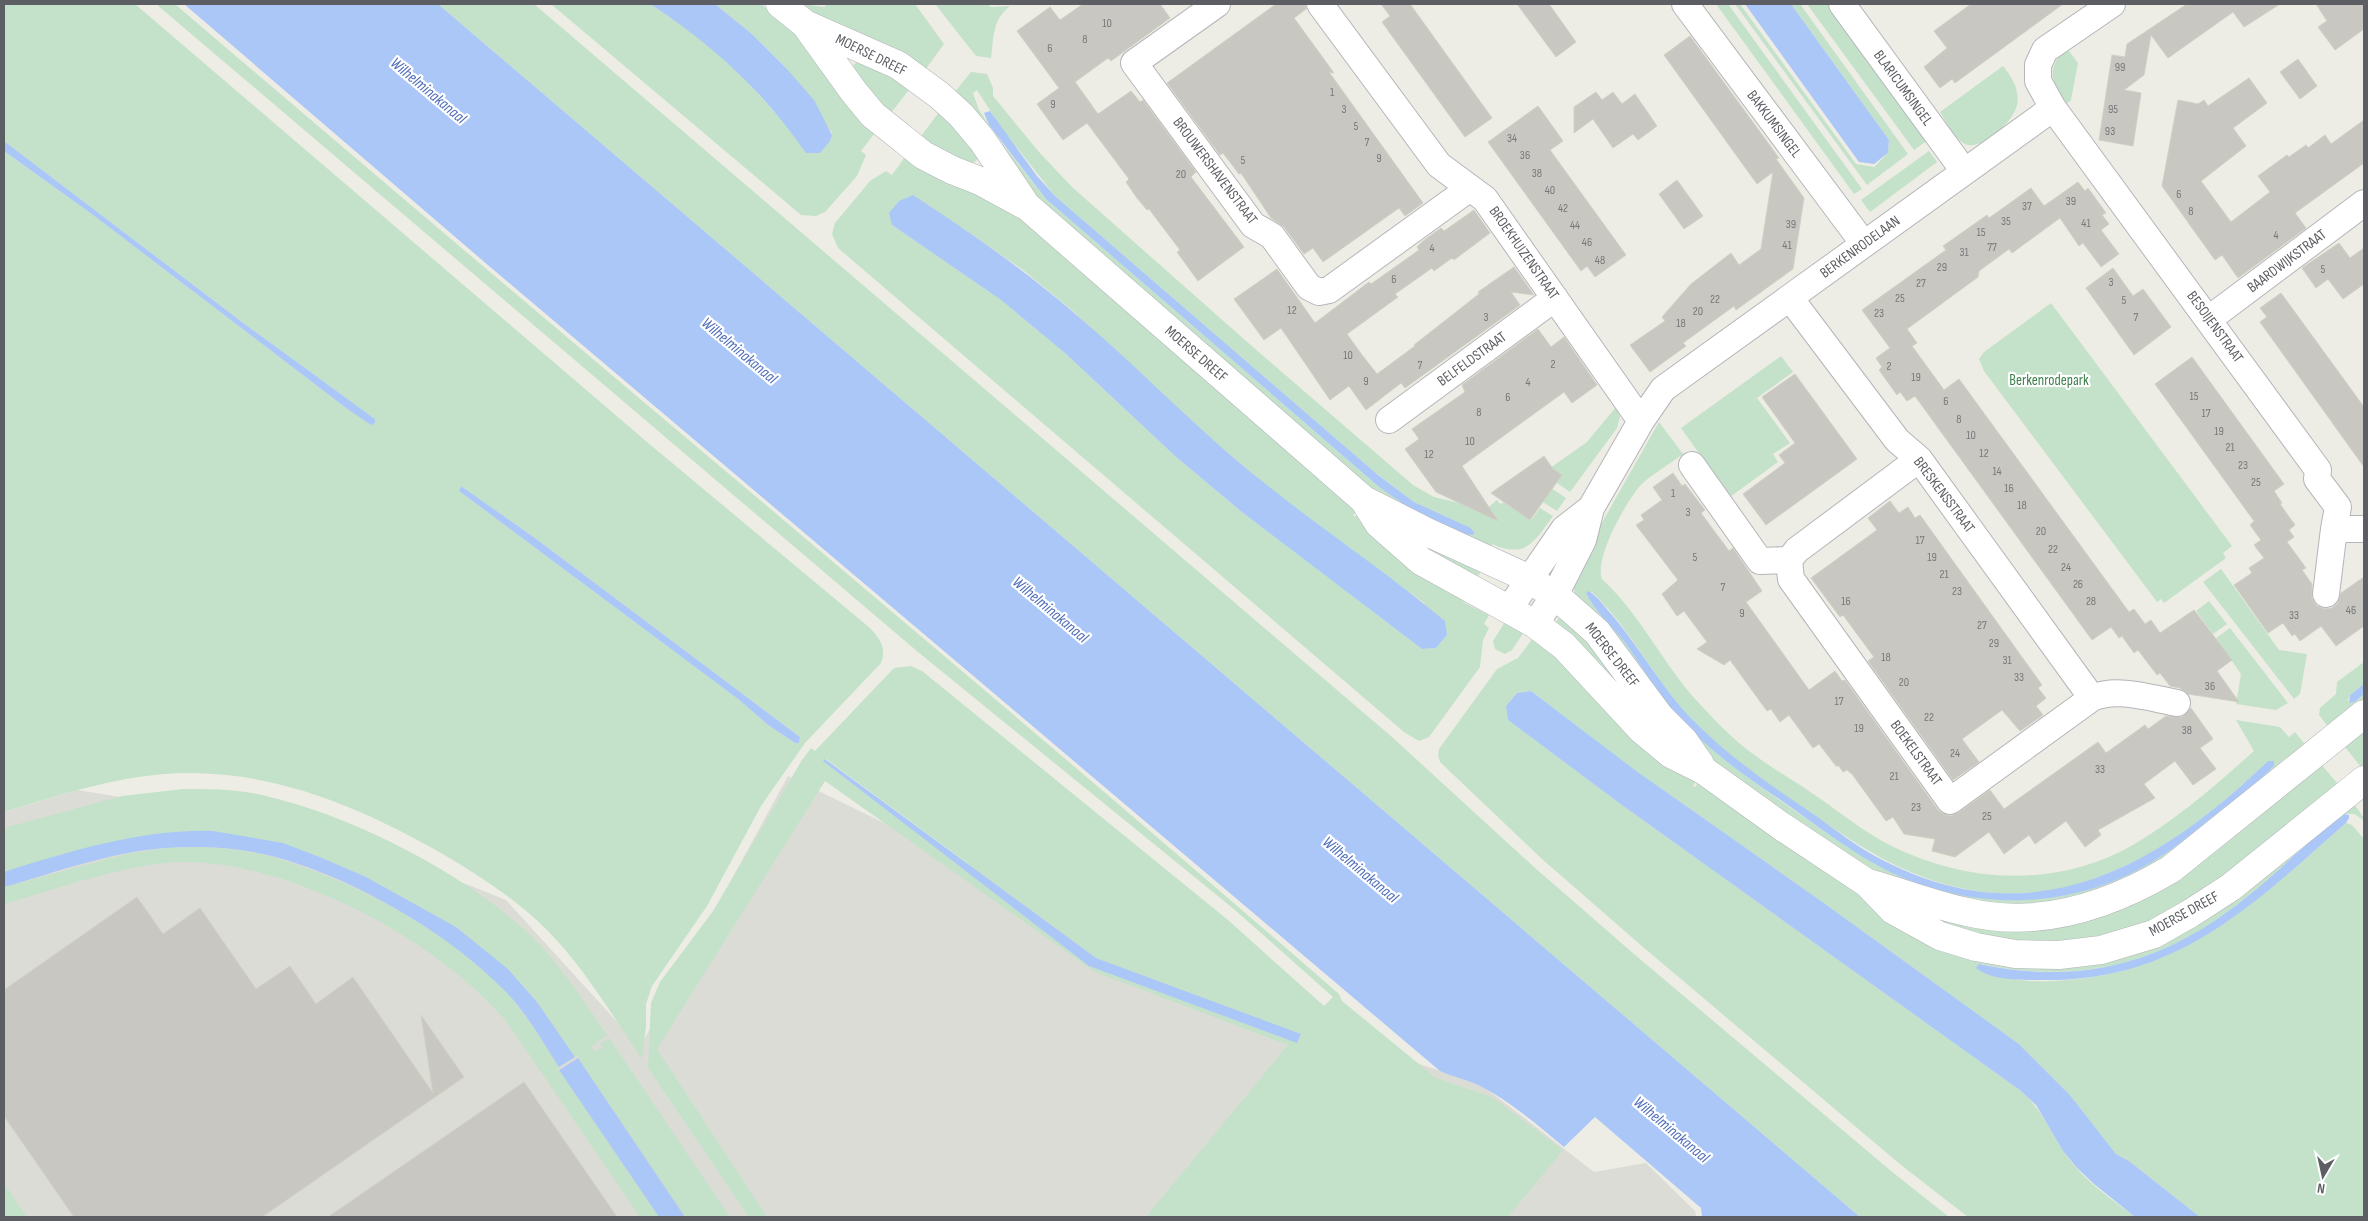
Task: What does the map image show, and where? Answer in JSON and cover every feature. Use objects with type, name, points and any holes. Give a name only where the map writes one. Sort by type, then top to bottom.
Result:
[{"type":"street","name":"MOERSE DREEF","points":[[780,4],[805,24],[898,65],[939,96],[961,115],[982,140],[1028,207]]},
{"type":"street","name":"BROUWERSHAVENSTRAAT","points":[[1217,4],[1134,63],[1253,225],[1272,236],[1309,287],[1319,292],[1329,290],[1470,188]]},
{"type":"street","name":"BROEKHUIZENSTRAAT","points":[[1320,4],[1439,165],[1486,199],[1641,421]]},
{"type":"street","name":"BAKKUMSINGEL","points":[[1684,4],[1864,244]]},
{"type":"street","name":"BLARICUMSINGEL","points":[[1842,4],[1964,171]]},
{"type":"street","points":[[2053,108],[2038,81],[2038,65],[2045,50],[2112,4]]},
{"type":"street","name":"MOERSE DREEF","points":[[805,24],[854,92],[873,114],[923,155],[952,170],[980,181],[1028,207],[1364,500],[1380,524],[1421,561],[1535,624],[1564,646],[1642,730],[1671,754],[1703,770],[1781,826],[1866,883],[1893,910],[1940,936],[1976,947],[2024,954],[2058,955],[2101,950],[2154,934],[2191,914],[2231,886],[2364,780]]},
{"type":"street","name":"BERKENRODELAAN","points":[[1535,624],[1555,595],[1583,540],[1591,508],[1641,421],[1663,389],[2053,108]]},
{"type":"street","name":"BESOIJENSTRAAT","points":[[2053,108],[2318,470],[2317,479],[2338,507],[2326,594]]},
{"type":"street","name":"BAARDWIJKSTRAAT","points":[[2209,319],[2364,203]]},
{"type":"street","name":"BELFELDSTRAAT","points":[[1389,420],[1555,298]]},
{"type":"street","name":"BRESKENSSTRAAT","points":[[1790,298],[1897,440],[1920,459],[2092,698]]},
{"type":"street","points":[[1692,465],[1760,561],[1789,560],[1797,550],[1920,459]]},
{"type":"street","name":"MOERSE DREEF","points":[[1364,500],[1529,580],[1555,595],[1597,632],[1660,717],[1684,741],[1703,770]]},
{"type":"street","name":"BERKENRODELAAN","points":[[1509,609],[1564,529],[1591,508]]},
{"type":"street","points":[[2334,529],[2364,529]]},
{"type":"street","name":"BOEKELSTRAAT","points":[[1789,560],[1791,579],[1950,801],[2092,698]]},
{"type":"street","points":[[2092,698],[2102,693],[2115,693],[2177,703]]},
{"type":"street","name":"MOERSE DREEF","points":[[1866,883],[1969,913],[2012,918],[2051,915],[2085,909],[2142,886],[2171,869],[2364,714]]},
{"type":"shaded area","points":[[788,776],[1299,1026],[1479,1083],[1594,1172],[1646,1163],[1695,1211],[1696,1217],[4,1217],[4,812],[77,790],[333,831],[506,900],[640,1047]]},
{"type":"green space","points":[[4,4],[135,4],[647,442],[870,628],[877,636],[883,648],[881,663],[805,743],[761,806],[707,906],[652,986],[646,1004],[646,1026],[642,1059],[574,961],[548,931],[524,909],[483,879],[441,853],[381,821],[350,808],[286,786],[253,779],[219,774],[185,773],[162,774],[116,781],[70,792],[4,812],[4,151],[93,215],[346,408],[375,419],[242,322],[4,141]],"holes":[[[461,486],[535,538],[800,737],[799,743],[795,743],[768,725],[738,699],[459,491]]]},
{"type":"green space","points":[[156,4],[175,4],[1049,745],[1339,994],[1342,1001],[1436,1078],[1492,1097],[1563,1150],[1508,1217],[1146,1217],[1288,1045],[1095,972],[825,781],[657,1049],[767,1217],[749,1217],[648,1068],[651,1003],[660,982],[713,911],[802,760],[811,748],[815,751],[894,668],[911,666],[922,671],[1228,920],[1324,1006],[1333,997],[1235,910],[918,652]],"holes":[[[826,759],[1096,958],[1301,1034],[1298,1043],[1089,966],[824,761]]]},
{"type":"green space","points":[[438,4],[534,4],[1392,737],[1534,867],[1634,954],[1891,1171],[1949,1217],[1860,1217]]},
{"type":"green space","points":[[551,4],[650,4],[692,32],[732,65],[789,128],[830,141],[832,133],[787,69],[752,34],[715,4],[761,4],[800,35],[877,130],[861,151],[866,155],[857,176],[825,212],[816,216],[801,215]]},
{"type":"green space","points":[[801,4],[825,7],[825,4],[915,4],[944,44],[925,70],[816,15]]},
{"type":"green space","points":[[935,4],[987,4],[991,7],[1010,6],[1004,11],[997,23],[991,58],[976,56]]},
{"type":"green space","points":[[1716,4],[1728,4],[1862,189],[1854,194]]},
{"type":"green space","points":[[1735,4],[1740,4],[1856,164],[1874,167],[1888,153],[1889,140],[1791,4],[1800,4],[1908,154],[1867,185]]},
{"type":"green space","points":[[1807,4],[1829,4],[1928,140],[1914,150]]},
{"type":"green space","points":[[2066,47],[2078,63],[2071,100],[2065,105],[2056,89],[2053,69],[2055,62]]},
{"type":"green space","points":[[859,59],[911,87],[891,113],[878,102],[852,67]]},
{"type":"green space","points":[[2003,66],[2016,89],[2018,99],[2015,112],[2003,127],[1987,140],[1970,145],[1963,143],[1953,133],[1940,112]]},
{"type":"green space","points":[[971,72],[987,74],[993,88],[993,96],[1039,152],[1072,187],[1413,485],[1434,497],[1459,503],[1481,513],[1497,500],[1500,504],[1504,502],[1531,520],[1540,508],[1553,516],[1534,540],[1521,549],[1513,550],[1492,544],[1487,553],[1370,488],[1030,192],[954,93]],"holes":[[[977,90],[1000,126],[1055,196],[1372,470],[1414,502],[1471,528],[1473,535],[1452,530],[1378,486],[1046,199],[997,137],[979,110],[973,93]]]},
{"type":"green space","points":[[940,111],[979,158],[971,165],[933,147],[921,136]]},
{"type":"green space","points":[[1929,151],[1937,162],[1870,212],[1861,200]]},
{"type":"green space","points":[[907,154],[999,200],[1357,511],[1353,515],[1355,517],[1359,513],[1466,596],[1463,602],[1489,615],[1484,624],[1489,628],[1483,640],[1480,667],[1429,737],[1419,741],[1404,732],[838,248],[832,234],[835,223],[870,181],[886,171],[892,175]],"holes":[[[892,225],[961,227],[1023,270],[1073,311],[1200,429],[1267,486],[1424,603],[1447,635],[1436,648],[1422,649],[1243,513],[1175,456],[1066,354],[1001,300]]]},
{"type":"green space","name":"Berkenrodepark","points":[[2051,303],[2232,546],[2223,553],[2226,558],[2164,603],[2161,599],[2157,602],[1984,371],[1979,359],[1984,352]]},
{"type":"green space","points":[[1781,356],[1793,372],[1757,398],[1790,443],[1773,454],[1778,462],[1730,497],[1681,428]]},
{"type":"green space","points":[[1616,407],[1620,417],[1617,428],[1570,492],[1557,483],[1562,475],[1554,470],[1545,484],[1566,498],[1557,511],[1524,490],[1543,473],[1587,442]]},
{"type":"green space","points":[[1659,422],[1683,454],[1649,478],[1633,495],[1619,518],[1606,546],[1602,559],[1602,579],[1628,607],[1672,670],[1696,700],[1739,743],[1882,841],[1912,855],[1943,866],[1975,873],[2007,876],[2039,875],[2071,869],[2103,859],[2133,845],[2181,813],[2254,751],[2236,720],[2280,727],[2289,737],[2295,732],[2308,748],[2187,847],[2085,898],[1999,908],[1884,876],[1851,856],[1736,778],[1702,751],[1575,595],[1573,583],[1578,565]],"holes":[[[1592,592],[1606,606],[1690,717],[1704,732],[1750,771],[1843,835],[1883,859],[1926,878],[1975,891],[2023,893],[2068,887],[2112,872],[2154,851],[2194,825],[2268,761],[2272,768],[2216,814],[2162,854],[2108,883],[2079,892],[2049,898],[1981,897],[1948,892],[1906,879],[1865,858],[1763,789],[1720,756],[1693,732],[1663,698],[1625,643],[1599,613],[1586,593]]]},
{"type":"green space","points":[[1430,545],[1481,570],[1479,575],[1476,576],[1432,558],[1426,553]]},
{"type":"green space","points":[[2221,569],[2279,650],[2307,654],[2300,694],[2294,699],[2203,582]]},
{"type":"green space","points":[[2209,601],[2227,624],[2213,634],[2196,611]]},
{"type":"green space","points":[[1563,613],[1577,626],[1635,703],[1612,674],[1608,677],[1553,625]]},
{"type":"green space","points":[[1508,617],[1526,629],[1512,650],[1505,654],[1495,649],[1493,641]]},
{"type":"green space","points":[[2230,628],[2288,703],[2276,710],[2236,704],[2241,674],[2216,638]]},
{"type":"green space","points":[[1535,635],[1696,781],[1693,786],[1695,787],[1698,783],[1901,922],[2101,960],[2351,800],[2364,818],[2364,821],[2355,814],[2344,814],[2319,833],[2248,896],[2217,919],[2186,938],[2154,953],[2122,963],[2088,970],[2054,972],[2017,970],[1979,964],[2006,977],[2025,981],[2046,981],[2086,978],[2126,970],[2162,957],[2196,941],[2227,921],[2287,875],[2346,823],[2352,825],[2364,839],[2364,1217],[2200,1217],[2129,1161],[2116,1154],[2070,1095],[2019,1044],[1635,770],[1531,691],[1517,693],[1506,706],[1508,720],[1619,803],[2021,1091],[2035,1106],[2062,1150],[2075,1167],[2099,1190],[2135,1217],[1968,1217],[1901,1165],[1643,947],[1542,859],[1440,762],[1439,749],[1497,669],[1518,658]]},
{"type":"green space","points":[[2364,662],[2364,684],[2350,695],[2348,700],[2349,703],[2357,701],[2364,694],[2364,702],[2329,728],[2319,715],[2320,708],[2336,694],[2337,682]]},
{"type":"green space","points":[[2364,727],[2364,765],[2361,767],[2344,746]]},
{"type":"green space","points":[[2320,763],[2338,784],[2182,909],[2110,937],[2029,944],[1967,934],[1905,903],[2058,925]]},
{"type":"green space","points":[[183,789],[246,792],[300,805],[336,818],[410,852],[480,895],[511,918],[537,942],[556,964],[607,1035],[591,1047],[595,1052],[603,1047],[600,1044],[609,1038],[730,1217],[685,1217],[578,1058],[578,1055],[575,1057],[537,1002],[508,969],[456,927],[366,877],[322,858],[213,831],[137,837],[4,872],[4,828],[122,796]]},
{"type":"green space","points":[[205,847],[265,855],[296,864],[361,891],[426,926],[482,968],[505,990],[527,1018],[559,1067],[556,1072],[559,1070],[659,1217],[640,1217],[509,1025],[480,994],[445,964],[404,936],[360,911],[314,890],[267,875],[222,865],[180,862],[114,872],[4,904],[4,887],[126,854],[165,848]]},
{"type":"green space","points":[[4,1183],[27,1217],[5,1217]]},
{"type":"water","name":"Wilhelminakanaal","points":[[184,4],[438,4],[1860,1217],[1702,1217],[1701,1208],[1595,1117],[1564,1147],[1522,1113],[1488,1090],[1440,1071],[489,266]]},
{"type":"water","points":[[650,4],[715,4],[752,34],[787,69],[814,100],[832,135],[830,141],[820,153],[806,153],[772,109],[735,70],[694,35]]},
{"type":"water","points":[[1745,4],[1791,4],[1889,140],[1888,153],[1874,164],[1859,162]]},
{"type":"water","points":[[990,111],[1037,176],[1055,196],[1378,475],[1414,502],[1471,528],[1474,532],[1473,535],[1463,534],[1438,524],[1378,486],[1046,199],[989,125],[984,113]]},
{"type":"water","points":[[4,141],[242,322],[375,419],[375,423],[371,425],[346,408],[93,215],[4,151]]},
{"type":"water","points":[[913,195],[994,250],[1053,295],[1260,480],[1445,621],[1447,635],[1436,648],[1422,649],[1243,513],[1175,456],[1066,354],[1001,300],[892,225],[889,213],[899,201]]},
{"type":"water","points":[[461,486],[535,538],[800,737],[799,743],[795,743],[768,725],[738,699],[459,491]]},
{"type":"water","points":[[1589,591],[1623,628],[1682,709],[1723,748],[1770,784],[1860,847],[1875,856],[1931,881],[1985,892],[2037,892],[2086,881],[2134,862],[2180,834],[2225,800],[2268,761],[2274,761],[2274,766],[2189,836],[2153,862],[2114,881],[2085,891],[2023,900],[1961,895],[1931,888],[1901,877],[1853,851],[1751,780],[1711,748],[1667,704],[1625,643],[1594,606],[1586,593]]},
{"type":"water","points":[[2364,684],[2364,694],[2355,702],[2349,703],[2350,695]]},
{"type":"water","points":[[1531,691],[1635,770],[2019,1044],[2070,1095],[2116,1154],[2129,1161],[2200,1217],[2135,1217],[2076,1167],[2063,1151],[2036,1105],[2021,1091],[1619,803],[1508,720],[1506,706],[1517,693]]},
{"type":"water","points":[[825,759],[1096,958],[1301,1034],[1297,1043],[1089,966],[823,761]]},
{"type":"water","points":[[2344,814],[2349,815],[2346,823],[2277,883],[2243,910],[2208,934],[2171,954],[2131,969],[2087,978],[2014,979],[1989,975],[1976,968],[1979,964],[2017,970],[2053,972],[2088,970],[2122,963],[2154,953],[2186,938],[2217,919],[2248,896],[2319,833]]},
{"type":"water","points":[[186,831],[213,831],[283,843],[322,858],[366,877],[456,927],[508,969],[537,1002],[575,1057],[559,1067],[533,1026],[511,997],[479,966],[452,945],[391,906],[359,889],[326,874],[294,863],[263,854],[227,848],[165,848],[104,858],[4,887],[4,872],[81,849],[160,834]]},
{"type":"water","points":[[578,1058],[685,1217],[659,1217],[559,1070]]},
{"type":"building","points":[[1083,4],[1160,4],[1170,18],[1111,61],[1108,58],[1075,82],[1098,114],[1131,91],[1140,102],[1143,100],[1196,172],[1191,177],[1244,247],[1198,281],[1177,252],[1180,250],[1149,209],[1147,210],[1137,198],[1126,182],[1129,179],[1087,123],[1063,140],[1037,104],[1059,88],[1017,31],[1050,7],[1060,20]]},
{"type":"building","points":[[1276,4],[1305,4],[1306,9],[1294,18],[1334,73],[1329,72],[1423,203],[1405,216],[1399,208],[1323,262],[1313,248],[1304,254],[1284,227],[1271,218],[1241,173],[1239,174],[1223,153],[1220,155],[1167,83]]},
{"type":"building","points":[[1381,4],[1410,4],[1492,118],[1465,137],[1382,22],[1390,16]]},
{"type":"building","points":[[1517,4],[1549,4],[1576,42],[1556,57]]},
{"type":"building","points":[[1971,4],[2063,4],[1955,83],[1952,79],[1940,88],[1924,67],[1947,48],[1934,31]]},
{"type":"building","points":[[2187,4],[2280,4],[2244,27],[2233,12],[2168,58],[2151,35],[2144,75],[2124,90],[2141,93],[2133,146],[2099,140],[2112,55],[2125,57],[2127,44]]},
{"type":"building","points":[[2316,4],[2364,4],[2364,29],[2335,50],[2318,27],[2327,21]]},
{"type":"building","points":[[1690,36],[1779,158],[1776,159],[1804,198],[1793,269],[1736,310],[1734,306],[1683,343],[1686,346],[1650,372],[1630,345],[1665,321],[1662,317],[1691,284],[1731,253],[1739,265],[1761,249],[1773,172],[1757,184],[1664,55]]},
{"type":"building","points":[[2298,59],[2317,86],[2300,99],[2280,72]]},
{"type":"building","points":[[2249,78],[2267,103],[2233,128],[2246,146],[2201,181],[2231,222],[2270,192],[2258,176],[2287,155],[2289,157],[2306,145],[2308,148],[2325,135],[2331,144],[2364,120],[2364,163],[2295,213],[2306,228],[2238,278],[2222,255],[2215,260],[2162,186],[2178,100],[2198,104],[2204,100],[2208,106]]},
{"type":"building","points":[[1596,92],[1602,100],[1613,92],[1622,104],[1635,94],[1657,126],[1638,140],[1633,134],[1613,148],[1593,119],[1574,133],[1574,107]]},
{"type":"building","points":[[1538,106],[1563,141],[1550,150],[1626,255],[1595,277],[1587,266],[1581,271],[1488,142]]},
{"type":"building","points":[[1677,180],[1703,216],[1684,229],[1659,194]]},
{"type":"building","points":[[2078,182],[2085,191],[2088,188],[2106,213],[2102,215],[2109,224],[2101,230],[2119,254],[2101,267],[2083,243],[2079,246],[2060,218],[2012,253],[2009,249],[1979,271],[1978,277],[1907,329],[1917,343],[1912,346],[1944,390],[1959,379],[2129,612],[2134,609],[2145,624],[2151,620],[2160,633],[2194,610],[2232,660],[2217,671],[2239,702],[2188,694],[2180,688],[2170,686],[2160,673],[2157,675],[2138,650],[2134,653],[2122,636],[2119,638],[2111,627],[2092,640],[1915,396],[1907,401],[1900,392],[1897,395],[1879,370],[1882,367],[1876,358],[1890,348],[1862,310],[1946,250],[1943,246],[1987,215],[1989,218],[2031,188],[2044,206]]},
{"type":"building","points":[[1474,210],[1490,233],[1454,260],[1452,258],[1434,271],[1432,268],[1395,294],[1398,297],[1347,334],[1377,374],[1415,346],[1479,294],[1478,292],[1514,267],[1534,295],[1511,292],[1520,305],[1405,388],[1401,383],[1366,410],[1349,386],[1330,400],[1281,328],[1264,340],[1234,299],[1277,269],[1315,323],[1369,282],[1371,284],[1419,250],[1417,247],[1423,241],[1441,228],[1444,231]]},
{"type":"building","points":[[2339,243],[2350,258],[2364,248],[2364,284],[2343,299],[2328,279],[2316,288],[2302,268]]},
{"type":"building","points":[[2113,268],[2133,296],[2143,289],[2171,327],[2134,355],[2086,288]]},
{"type":"building","points":[[2281,293],[2364,407],[2364,467],[2260,322],[2267,317],[2260,308]]},
{"type":"building","points":[[1538,329],[1551,347],[1564,337],[1597,385],[1572,403],[1564,392],[1462,466],[1498,521],[1436,492],[1405,449],[1419,439],[1412,429],[1465,392],[1462,385]]},
{"type":"building","points":[[2192,357],[2284,484],[2274,491],[2282,503],[2280,504],[2295,525],[2289,530],[2294,537],[2287,542],[2306,568],[2302,570],[2312,584],[2312,599],[2317,606],[2325,609],[2332,608],[2338,603],[2341,593],[2364,577],[2364,626],[2336,646],[2321,626],[2300,641],[2295,634],[2292,636],[2283,623],[2268,633],[2234,585],[2252,573],[2249,568],[2264,558],[2254,545],[2261,540],[2250,525],[2254,521],[2155,384]]},
{"type":"building","points":[[1795,374],[1857,459],[1766,525],[1743,494],[1785,463],[1779,455],[1795,443],[1762,397]]},
{"type":"building","points":[[1544,456],[1553,469],[1562,475],[1530,520],[1491,493]]},
{"type":"building","points":[[1673,473],[1682,486],[1685,484],[1705,510],[1701,513],[1729,551],[1733,548],[1762,591],[1746,602],[1809,690],[1835,671],[1842,681],[1845,680],[1938,810],[1943,814],[1951,816],[1958,813],[1990,790],[2004,809],[2098,742],[2106,753],[2145,725],[2148,729],[2166,716],[2182,717],[2191,708],[2213,739],[2200,748],[2216,769],[2193,785],[2175,761],[2144,784],[2155,798],[2098,830],[2101,835],[2085,847],[2066,821],[2035,844],[2029,835],[2004,854],[1989,832],[1955,857],[1932,851],[1935,839],[1904,834],[1893,817],[1886,821],[1852,774],[1847,770],[1843,772],[1839,766],[1836,766],[1819,744],[1813,748],[1789,715],[1780,722],[1771,709],[1767,711],[1730,660],[1724,665],[1697,649],[1707,642],[1684,611],[1677,616],[1662,594],[1678,580],[1636,525],[1644,520],[1641,515],[1662,500],[1653,487]]},
{"type":"building","points":[[1890,501],[1899,513],[1908,507],[1915,518],[1920,515],[2042,685],[2038,688],[2046,698],[2036,706],[2043,715],[2020,731],[2002,710],[1962,739],[1979,762],[1953,780],[1868,661],[1874,657],[1843,615],[1840,617],[1811,578],[1877,530],[1868,518]]},
{"type":"building","points":[[137,897],[163,934],[200,908],[256,989],[290,966],[316,1004],[353,977],[433,1093],[421,1015],[464,1077],[262,1217],[74,1217],[4,1116],[4,990]]},
{"type":"building","points":[[524,1082],[617,1217],[328,1217]]}]
